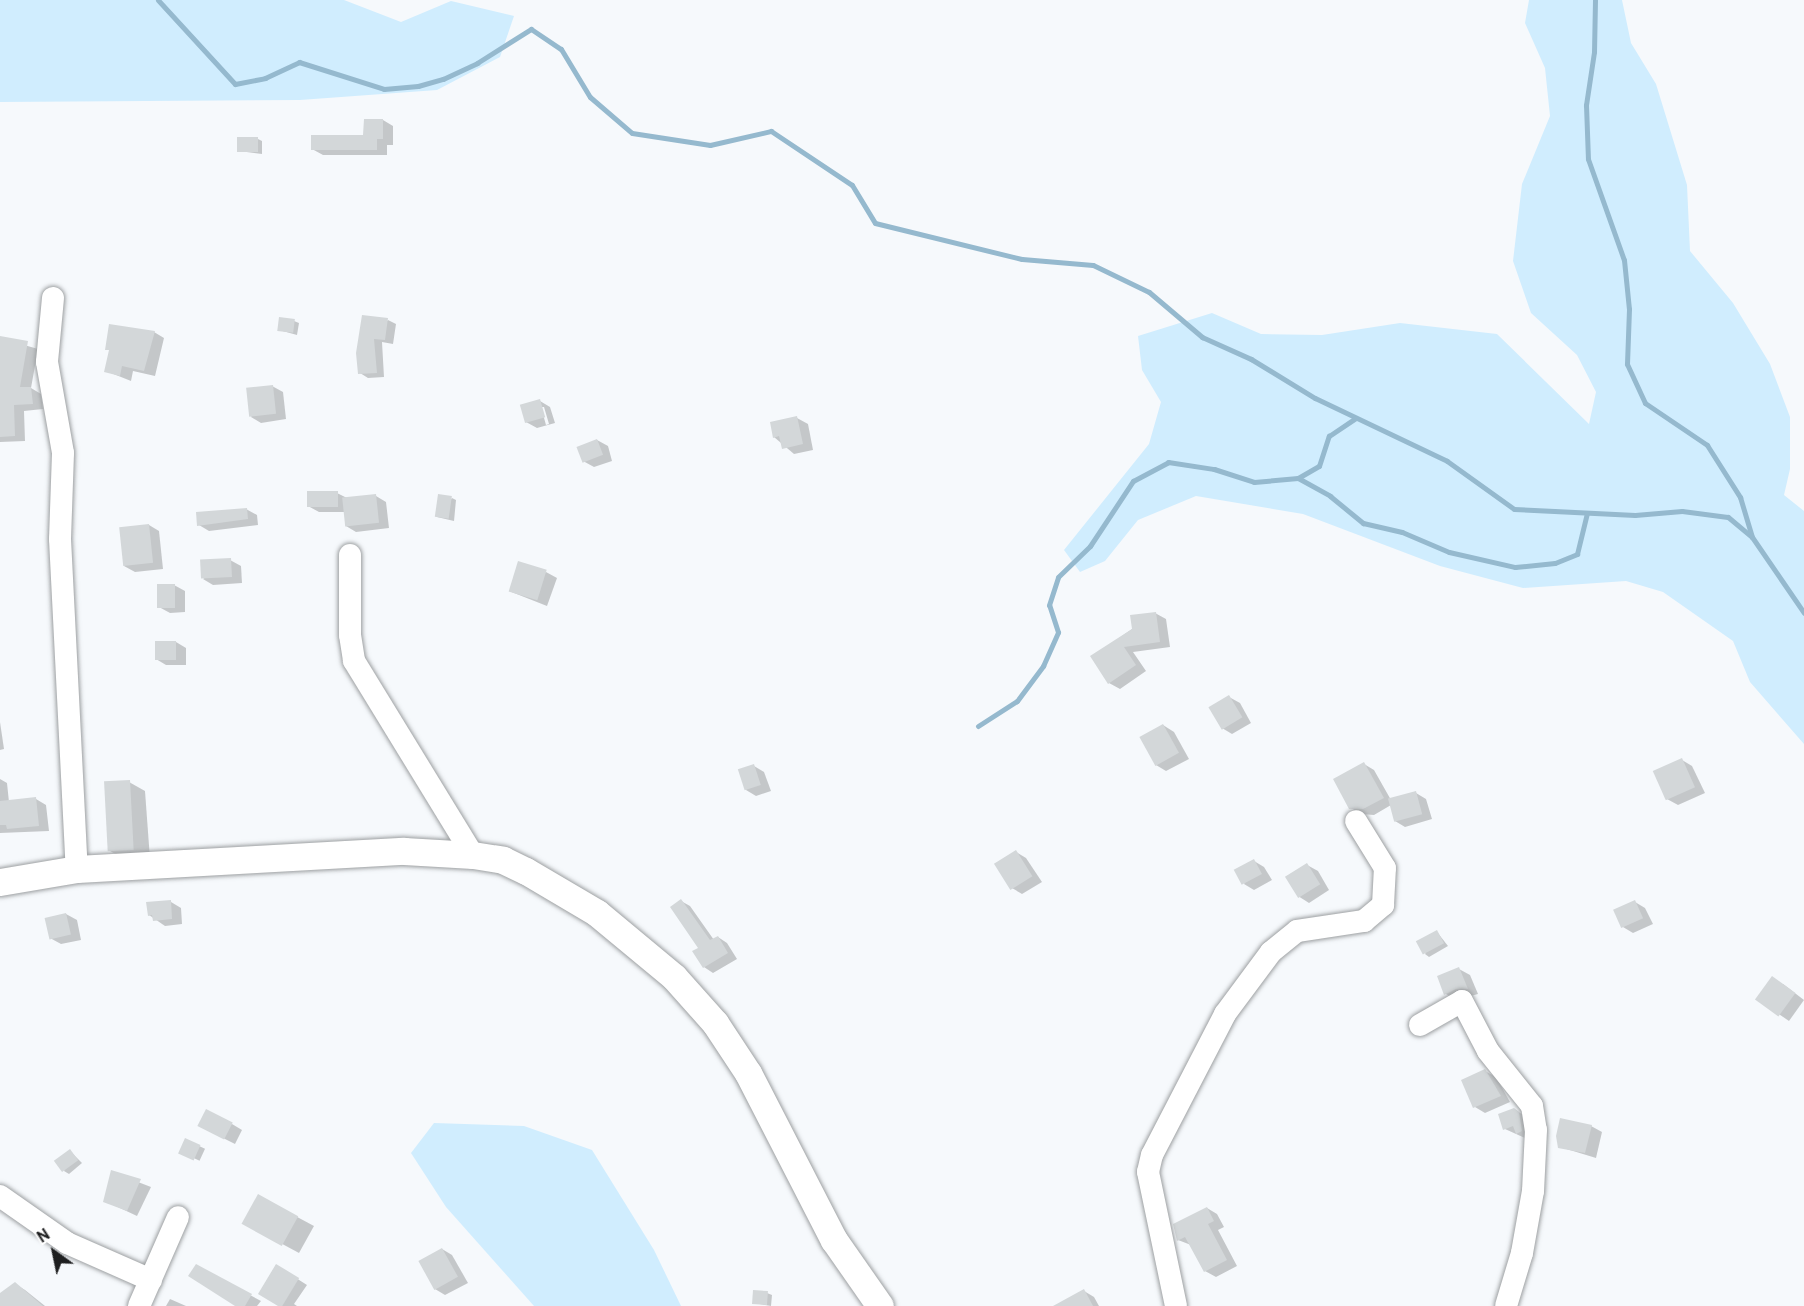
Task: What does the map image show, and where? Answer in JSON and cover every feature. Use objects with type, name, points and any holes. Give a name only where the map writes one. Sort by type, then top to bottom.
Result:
[{"type":"street","points":[[53,298],[46,362],[63,453],[60,539],[77,869]]},
{"type":"street","points":[[350,555],[350,635],[354,661],[473,855]]},
{"type":"street","points":[[1176,1306],[1148,1172],[1152,1155],[1225,1014],[1271,952],[1297,931],[1364,921],[1383,905],[1385,868],[1356,821]]},
{"type":"street","points":[[0,882],[77,869],[404,851],[473,855],[502,860],[526,871],[597,913],[674,977],[698,1002],[748,1073],[834,1240],[880,1306]]},
{"type":"street","points":[[1420,1025],[1462,1001],[1488,1051],[1532,1106],[1536,1130],[1533,1191],[1522,1253],[1506,1306]]},
{"type":"street","points":[[0,1197],[67,1243],[151,1280]]},
{"type":"street","points":[[139,1306],[178,1217]]},
{"type":"shaded area","points":[[0,0],[344,0],[401,22],[451,1],[514,16],[500,57],[437,90],[300,100],[0,102]]},
{"type":"shaded area","points":[[1529,0],[1622,0],[1631,43],[1656,84],[1687,185],[1690,251],[1733,303],[1770,364],[1790,417],[1790,469],[1784,495],[1804,511],[1804,744],[1750,682],[1733,641],[1663,592],[1626,581],[1523,588],[1440,566],[1303,514],[1196,496],[1138,520],[1105,561],[1080,572],[1064,550],[1149,444],[1161,402],[1142,370],[1138,336],[1212,313],[1261,334],[1322,335],[1400,323],[1497,334],[1589,424],[1596,392],[1577,355],[1531,313],[1513,261],[1522,184],[1550,116],[1545,68],[1525,23]]},
{"type":"shaded area","points":[[434,1123],[524,1126],[592,1150],[654,1250],[681,1306],[534,1306],[446,1207],[411,1153]]},
{"type":"building","points":[[364,119],[383,119],[383,139],[377,139],[377,150],[311,150],[311,135],[363,135]]},
{"type":"building","points":[[237,137],[258,137],[258,152],[237,152]]},
{"type":"building","points":[[362,315],[388,318],[385,340],[374,339],[377,373],[358,374],[356,353]]},
{"type":"building","points":[[279,317],[295,319],[293,333],[277,331]]},
{"type":"building","points":[[109,324],[155,331],[144,371],[122,366],[120,376],[104,372],[109,350],[105,350]]},
{"type":"building","points":[[0,336],[28,341],[20,387],[31,387],[33,404],[14,405],[15,436],[0,437]]},
{"type":"building","points":[[273,385],[276,414],[249,417],[246,388]]},
{"type":"building","points":[[540,399],[545,417],[525,423],[520,405]]},
{"type":"building","points":[[797,416],[803,444],[782,449],[779,436],[773,438],[770,422]]},
{"type":"building","points":[[597,439],[603,455],[583,463],[576,447]]},
{"type":"building","points":[[307,491],[338,491],[338,507],[307,507]]},
{"type":"building","points":[[376,494],[379,523],[345,526],[342,498]]},
{"type":"building","points":[[438,494],[452,496],[449,519],[435,517]]},
{"type":"building","points":[[247,508],[248,519],[197,526],[196,512]]},
{"type":"building","points":[[149,524],[153,563],[123,566],[119,527]]},
{"type":"building","points":[[231,558],[232,577],[201,579],[200,560]]},
{"type":"building","points":[[518,561],[547,570],[537,600],[509,592]]},
{"type":"building","points":[[157,584],[175,584],[175,608],[157,608]]},
{"type":"building","points":[[1156,612],[1160,642],[1124,647],[1136,665],[1108,684],[1090,656],[1132,629],[1130,615]]},
{"type":"building","points":[[155,641],[176,641],[176,660],[155,660]]},
{"type":"building","points":[[1229,695],[1242,717],[1222,730],[1208,707]]},
{"type":"building","points":[[1163,724],[1179,753],[1155,766],[1139,737]]},
{"type":"building","points":[[1682,758],[1695,787],[1666,800],[1653,771]]},
{"type":"building","points":[[1364,762],[1384,798],[1363,809],[1349,809],[1333,779]]},
{"type":"building","points":[[754,764],[761,785],[745,790],[738,769]]},
{"type":"building","points":[[130,780],[134,850],[108,851],[104,781]]},
{"type":"building","points":[[1416,791],[1422,814],[1394,822],[1388,799]]},
{"type":"building","points":[[36,797],[39,826],[7,829],[6,825],[0,825],[0,801]]},
{"type":"building","points":[[1016,850],[1032,876],[1010,890],[994,864]]},
{"type":"building","points":[[1254,859],[1262,874],[1242,885],[1234,870]]},
{"type":"building","points":[[1307,863],[1320,884],[1298,898],[1285,877]]},
{"type":"building","points":[[681,899],[710,940],[718,936],[728,953],[703,968],[692,951],[698,948],[670,907]]},
{"type":"building","points":[[171,900],[172,919],[153,921],[152,915],[148,916],[146,902]]},
{"type":"building","points":[[1635,900],[1643,918],[1621,928],[1613,910]]},
{"type":"building","points":[[66,913],[71,934],[50,939],[45,918]]},
{"type":"building","points":[[1437,930],[1444,943],[1423,955],[1416,941]]},
{"type":"building","points":[[1459,967],[1468,989],[1456,989],[1444,995],[1437,976]]},
{"type":"building","points":[[1772,976],[1795,993],[1778,1017],[1755,999]]},
{"type":"building","points":[[1485,1069],[1501,1096],[1473,1108],[1461,1080]]},
{"type":"building","points":[[1514,1108],[1519,1112],[1522,1131],[1516,1134],[1513,1126],[1503,1130],[1498,1114]]},
{"type":"building","points":[[206,1109],[233,1123],[224,1140],[197,1126]]},
{"type":"building","points":[[1560,1118],[1592,1125],[1585,1153],[1558,1148],[1556,1136]]},
{"type":"building","points":[[185,1138],[201,1145],[194,1160],[178,1154]]},
{"type":"building","points":[[70,1149],[78,1160],[62,1172],[54,1161]]},
{"type":"building","points":[[111,1170],[141,1179],[127,1211],[103,1202]]},
{"type":"building","points":[[258,1194],[298,1216],[282,1246],[242,1224]]},
{"type":"building","points":[[1207,1207],[1214,1221],[1208,1224],[1227,1260],[1204,1272],[1185,1237],[1177,1241],[1173,1224]]},
{"type":"building","points":[[442,1248],[458,1277],[434,1290],[418,1261]]},
{"type":"building","points":[[196,1264],[252,1294],[245,1306],[235,1306],[188,1276]]},
{"type":"building","points":[[276,1264],[299,1278],[282,1306],[278,1306],[258,1294]]},
{"type":"building","points":[[15,1282],[43,1306],[0,1306],[0,1293]]},
{"type":"building","points":[[1084,1289],[1093,1306],[1053,1306]]},
{"type":"building","points":[[753,1290],[768,1291],[767,1305],[752,1304]]},
{"type":"waterway","points":[[158,0],[235,84],[265,78],[299,62],[384,89],[418,86],[443,79],[477,63],[531,29],[561,49],[590,97],[632,133],[710,145],[771,131],[852,185],[875,223],[1022,259],[1093,265],[1149,292],[1202,337],[1251,359],[1315,398],[1447,461],[1514,509],[1635,515],[1682,511],[1728,517],[1752,537],[1804,613]]},
{"type":"waterway","points":[[1595,0],[1594,52],[1586,105],[1588,159],[1624,260],[1629,309],[1627,364],[1645,403],[1707,445],[1740,497],[1752,537]]},
{"type":"waterway","points":[[978,726],[1017,701],[1043,666],[1058,632],[1049,605],[1058,577],[1090,546],[1133,481],[1168,462],[1214,469],[1254,482],[1298,478],[1319,466],[1329,436],[1356,418]]},
{"type":"waterway","points":[[1298,478],[1330,496],[1363,523],[1402,532],[1449,552],[1515,567],[1555,563],[1577,554],[1587,513]]}]
